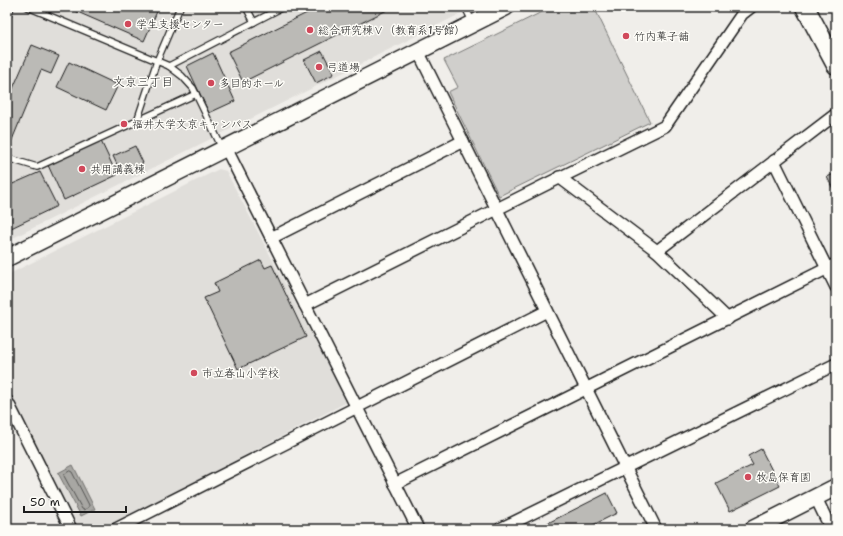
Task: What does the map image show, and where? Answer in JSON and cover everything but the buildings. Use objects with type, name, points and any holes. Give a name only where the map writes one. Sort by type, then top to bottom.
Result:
[{"type":"main road","points":[[805,7],[836,65]]},
{"type":"street","points":[[7,258],[506,7]]},
{"type":"street","points":[[305,305],[559,177],[665,126],[742,14],[751,7]]},
{"type":"street","points":[[418,51],[656,529]]},
{"type":"street","points":[[657,251],[836,114]]},
{"type":"street","points":[[271,238],[463,141]]},
{"type":"street","points":[[224,149],[271,238],[418,529]]},
{"type":"street","points":[[774,161],[832,266],[836,287]]},
{"type":"street","points":[[559,177],[657,251],[728,319]]},
{"type":"street","points":[[395,484],[832,266]]},
{"type":"street","points":[[116,529],[547,311]]},
{"type":"street","points":[[500,529],[836,364]]},
{"type":"street","points":[[7,402],[71,529]]},
{"type":"street","points":[[753,529],[836,487]]},
{"type":"street","points":[[816,498],[831,529]]},
{"type":"lane","points":[[7,17],[11,7]]},
{"type":"lane","points":[[28,7],[169,66],[182,76],[193,88],[224,149]]},
{"type":"lane","points":[[137,121],[157,61],[180,7]]},
{"type":"lane","points":[[246,7],[254,22]]},
{"type":"lane","points":[[169,66],[283,7]]},
{"type":"lane","points":[[465,7],[473,24]]},
{"type":"lane","points":[[7,158],[37,167],[196,94]]},
{"type":"shaded area","name":"福井大学文京キャンパス","points":[[7,7],[474,7],[7,241]]},
{"type":"shaded area","points":[[552,7],[594,7],[650,122],[499,196],[448,92],[458,87],[444,60]]},
{"type":"shaded area","points":[[219,169],[226,171],[347,402],[104,529],[76,529],[7,386],[7,275]]},
{"type":"water","points":[[73,465],[95,509],[81,516],[58,473]]},
{"type":"place","name":"学生支援センター","points":[[128,24]]},
{"type":"place","name":"総合研究棟Ⅴ（教育系1号館）","points":[[310,30]]},
{"type":"place","name":"竹内菓子舗","points":[[626,36]]},
{"type":"place","name":"弓道場","points":[[319,67]]},
{"type":"place","name":"多目的ホール","points":[[211,83]]},
{"type":"place","name":"福井大学文京キャンパス","points":[[124,124]]},
{"type":"place","name":"共用講義棟","points":[[82,169]]},
{"type":"place","name":"市立春山小学校","points":[[194,373]]},
{"type":"place","name":"牧島保育園","points":[[748,477]]},
{"type":"district","name":"文京三丁目","points":[[143,82]]}]
